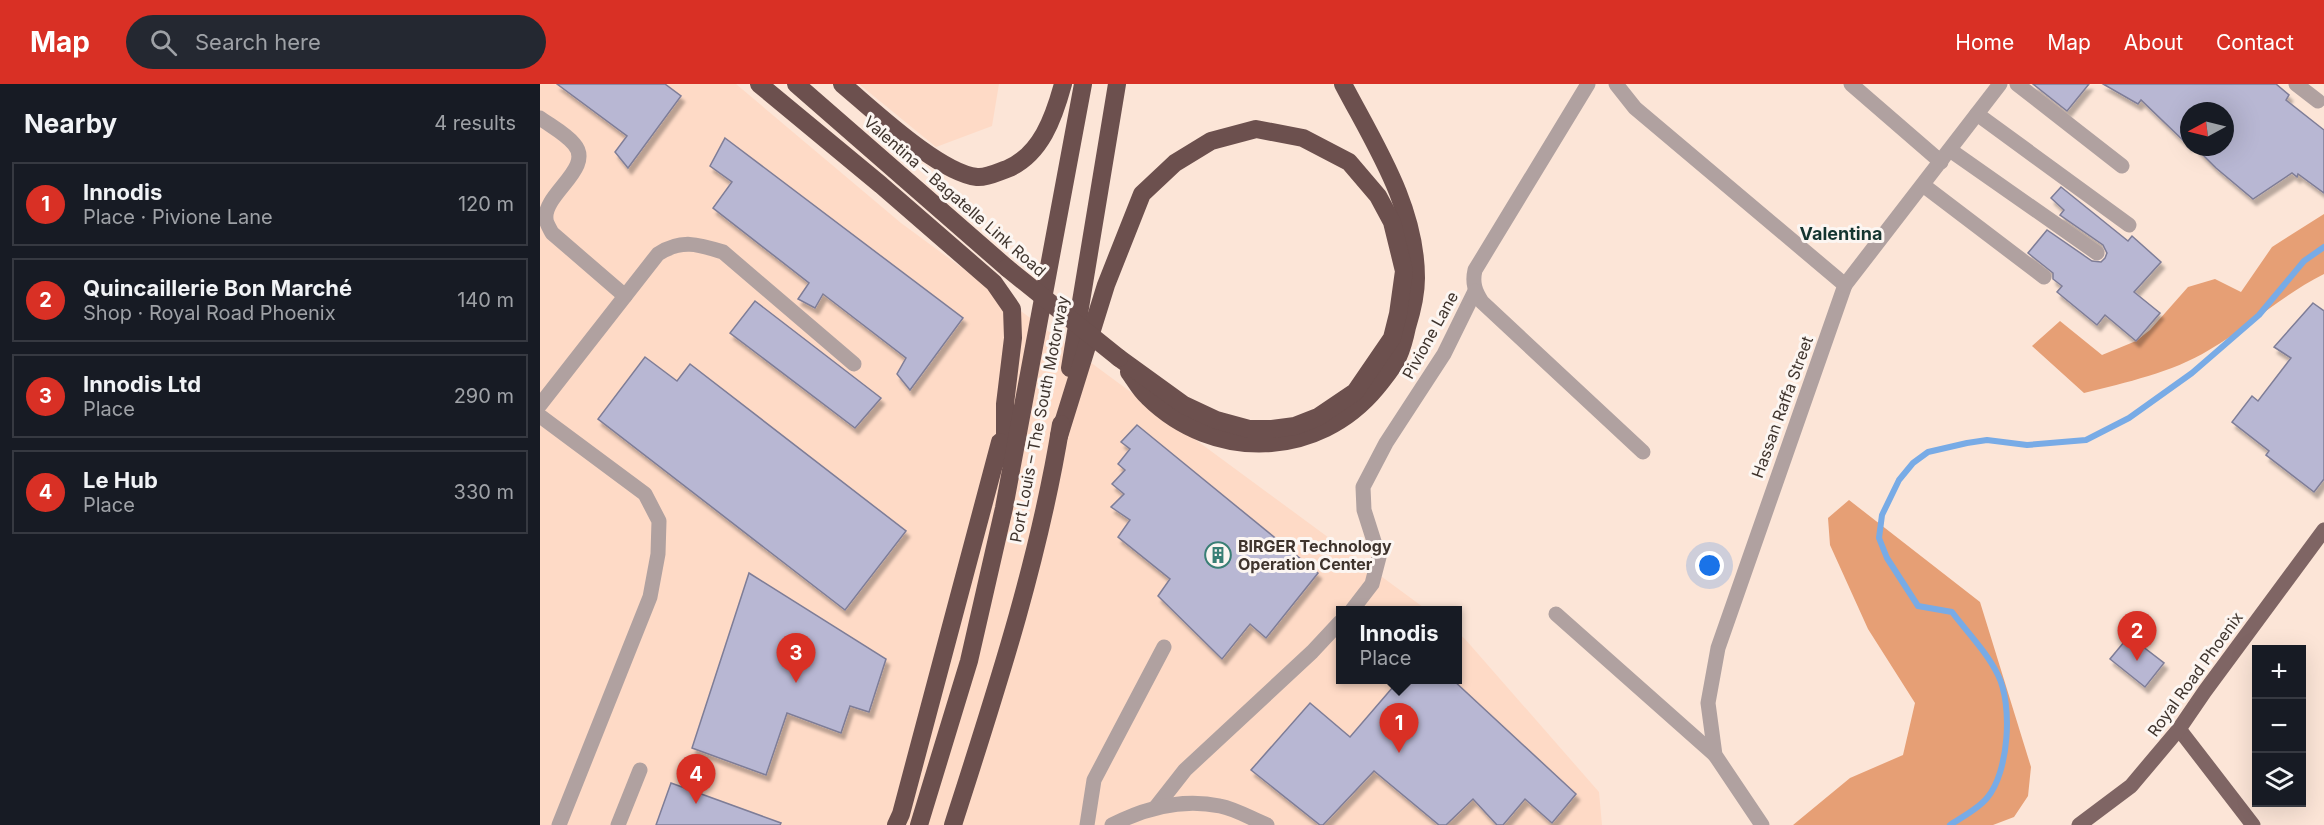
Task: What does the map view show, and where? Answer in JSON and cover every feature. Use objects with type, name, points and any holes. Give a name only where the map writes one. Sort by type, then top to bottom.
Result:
[{"type":"highway","points":[[759,84],[881,185],[994,284],[1012,309],[1013,338],[1005,404],[1004,508]]},
{"type":"highway","name":"Valentina – Bagatelle Link Road","points":[[796,84],[1007,268],[1119,358]]},
{"type":"highway","points":[[842,84],[920,149],[952,169],[977,177],[993,174],[1019,164],[1041,141],[1054,114],[1063,84]]},
{"type":"highway","name":"Port Louis – The South Motorway","points":[[919,825],[969,661],[1004,508],[1083,84]]},
{"type":"highway","name":"Port Louis – The South Motorway","points":[[953,825],[989,712],[1036,547],[1059,436],[1117,84]]},
{"type":"highway","points":[[1119,358],[1146,395],[1162,410],[1190,427],[1232,442],[1266,445],[1298,439],[1343,420],[1364,403],[1397,358],[1414,306],[1416,279],[1414,252],[1401,196],[1344,84]]},
{"type":"highway","points":[[1059,436],[1106,285],[1142,194],[1175,163],[1211,141],[1256,129],[1303,138],[1349,162],[1378,196],[1392,222],[1404,271],[1394,330],[1383,353],[1355,392],[1318,417],[1295,426],[1272,429],[1249,429],[1216,420],[1184,405],[1119,358]]},
{"type":"highway","points":[[898,819],[1005,423]]},
{"type":"highway","points":[[898,819],[942,751]]},
{"type":"main road","name":"Royal Road Phoenix","points":[[2079,825],[2131,786],[2179,729],[2324,530]]},
{"type":"main road","points":[[2179,729],[2253,825]]},
{"type":"street","name":"Pivione Lane","points":[[1355,606],[1372,584],[1379,557],[1364,510],[1362,487],[1386,443],[1444,354],[1475,291],[1473,281],[1475,270],[1588,84]]},
{"type":"street","points":[[1616,84],[1635,108],[1845,285]]},
{"type":"street","points":[[1851,84],[1945,156],[2097,253]]},
{"type":"street","name":"Hassan Raffa Street","points":[[1762,825],[1715,755],[1708,703],[1718,648],[1845,285],[2000,84]]},
{"type":"street","points":[[2017,84],[2122,166]]},
{"type":"street","points":[[2296,84],[2318,101]]},
{"type":"street","points":[[1977,114],[2129,225]]},
{"type":"street","points":[[540,118],[575,144],[580,155],[577,166],[549,206],[546,219],[552,233],[624,296]]},
{"type":"street","points":[[1923,184],[2044,277]]},
{"type":"street","points":[[540,405],[613,315],[624,296],[658,254],[681,243],[704,246],[723,252],[854,364]]},
{"type":"street","points":[[1475,291],[1482,302],[1643,452]]},
{"type":"street","points":[[540,416],[645,494],[659,521],[658,554],[650,597],[559,825]]},
{"type":"street","points":[[1556,614],[1715,755]]},
{"type":"street","points":[[1156,807],[1185,771],[1336,627]]},
{"type":"street","points":[[1087,825],[1094,780],[1164,647]]},
{"type":"street","points":[[618,825],[640,770]]},
{"type":"street","points":[[1112,825],[1156,807],[1182,803],[1221,806],[1267,825]]},
{"type":"shaded area","points":[[540,84],[736,84],[901,223],[1422,606],[1336,606],[1336,684],[1462,684],[1462,636],[1599,792],[1602,825],[540,825]]},
{"type":"shaded area","points":[[859,84],[999,84],[992,126],[936,147]]},
{"type":"shaded area","points":[[2324,214],[2324,274],[2224,341],[2179,365],[2084,393],[2032,346],[2060,321],[2102,355],[2136,341],[2150,330],[2188,287],[2215,279],[2241,292],[2272,247]]},
{"type":"shaded area","points":[[1849,500],[1980,602],[2031,767],[2028,796],[2014,817],[1993,825],[1793,825],[1850,778],[1903,755],[1915,703],[1868,629],[1830,545],[1828,518]]},
{"type":"building","points":[[557,84],[665,84],[681,96],[628,168],[615,152],[627,136]]},
{"type":"building","points":[[2033,84],[2089,84],[2067,111]]},
{"type":"building","points":[[2103,84],[2276,84],[2289,95],[2286,100],[2324,130],[2324,193],[2298,174],[2297,177],[2292,173],[2253,199],[2204,156],[2234,156],[2234,102],[2180,102],[2180,137],[2141,100],[2138,104]]},
{"type":"building","points":[[725,138],[963,318],[910,390],[897,374],[906,358],[823,294],[815,308],[798,299],[809,283],[713,208],[732,182],[710,166]]},
{"type":"building","points":[[2061,187],[2128,241],[2132,236],[2161,262],[2134,292],[2160,313],[2136,341],[2105,315],[2097,325],[2057,292],[2062,286],[2053,279],[2053,273],[2028,253],[2047,230],[2092,261],[2101,262],[2105,258],[2107,253],[2103,245],[2060,215],[2064,210],[2051,198]]},
{"type":"building","points":[[755,301],[881,398],[855,428],[730,333]]},
{"type":"building","points":[[2313,303],[2324,311],[2324,479],[2314,492],[2266,455],[2269,451],[2232,422],[2252,396],[2258,401],[2291,358],[2274,347]]},
{"type":"building","points":[[645,357],[677,381],[690,364],[906,531],[845,610],[598,419]]},
{"type":"building","name":"BIRGER Technology Operation Center","points":[[1137,425],[1318,573],[1266,638],[1250,624],[1222,659],[1158,596],[1170,579],[1118,537],[1130,520],[1111,507],[1124,494],[1112,484],[1125,470],[1118,464],[1130,449],[1121,442]]},
{"type":"building","points":[[749,573],[886,659],[869,712],[850,706],[841,733],[787,713],[766,775],[692,748]]},
{"type":"building","points":[[2129,636],[2164,663],[2145,687],[2110,659]]},
{"type":"building","points":[[1396,684],[1457,684],[1576,794],[1552,823],[1525,799],[1503,825],[1497,825],[1473,799],[1446,825],[1439,825],[1374,771],[1323,825],[1320,825],[1251,770],[1310,703],[1350,737]]},
{"type":"building","points":[[671,783],[781,823],[780,825],[656,825]]},
{"type":"waterway","points":[[1950,825],[1979,806],[1994,786],[2004,756],[2006,703],[1998,675],[1983,650],[1952,612],[1918,606],[1887,558],[1879,538],[1882,515],[1899,480],[1913,463],[1928,452],[1987,440],[2027,445],[2086,440],[2129,418],[2192,373],[2259,315],[2304,261],[2324,247]]},
{"type":"place","name":"BIRGER Technology Operation Center","points":[[1218,555]]},
{"type":"place","name":"Quincaillerie Bon Marché","points":[[2137,661]]},
{"type":"place","name":"Innodis Ltd","points":[[796,683]]},
{"type":"place","name":"Innodis","points":[[1399,753]]},
{"type":"place","name":"Le Hub","points":[[696,804]]},
{"type":"district","name":"Valentina","points":[[1841,234]]}]
